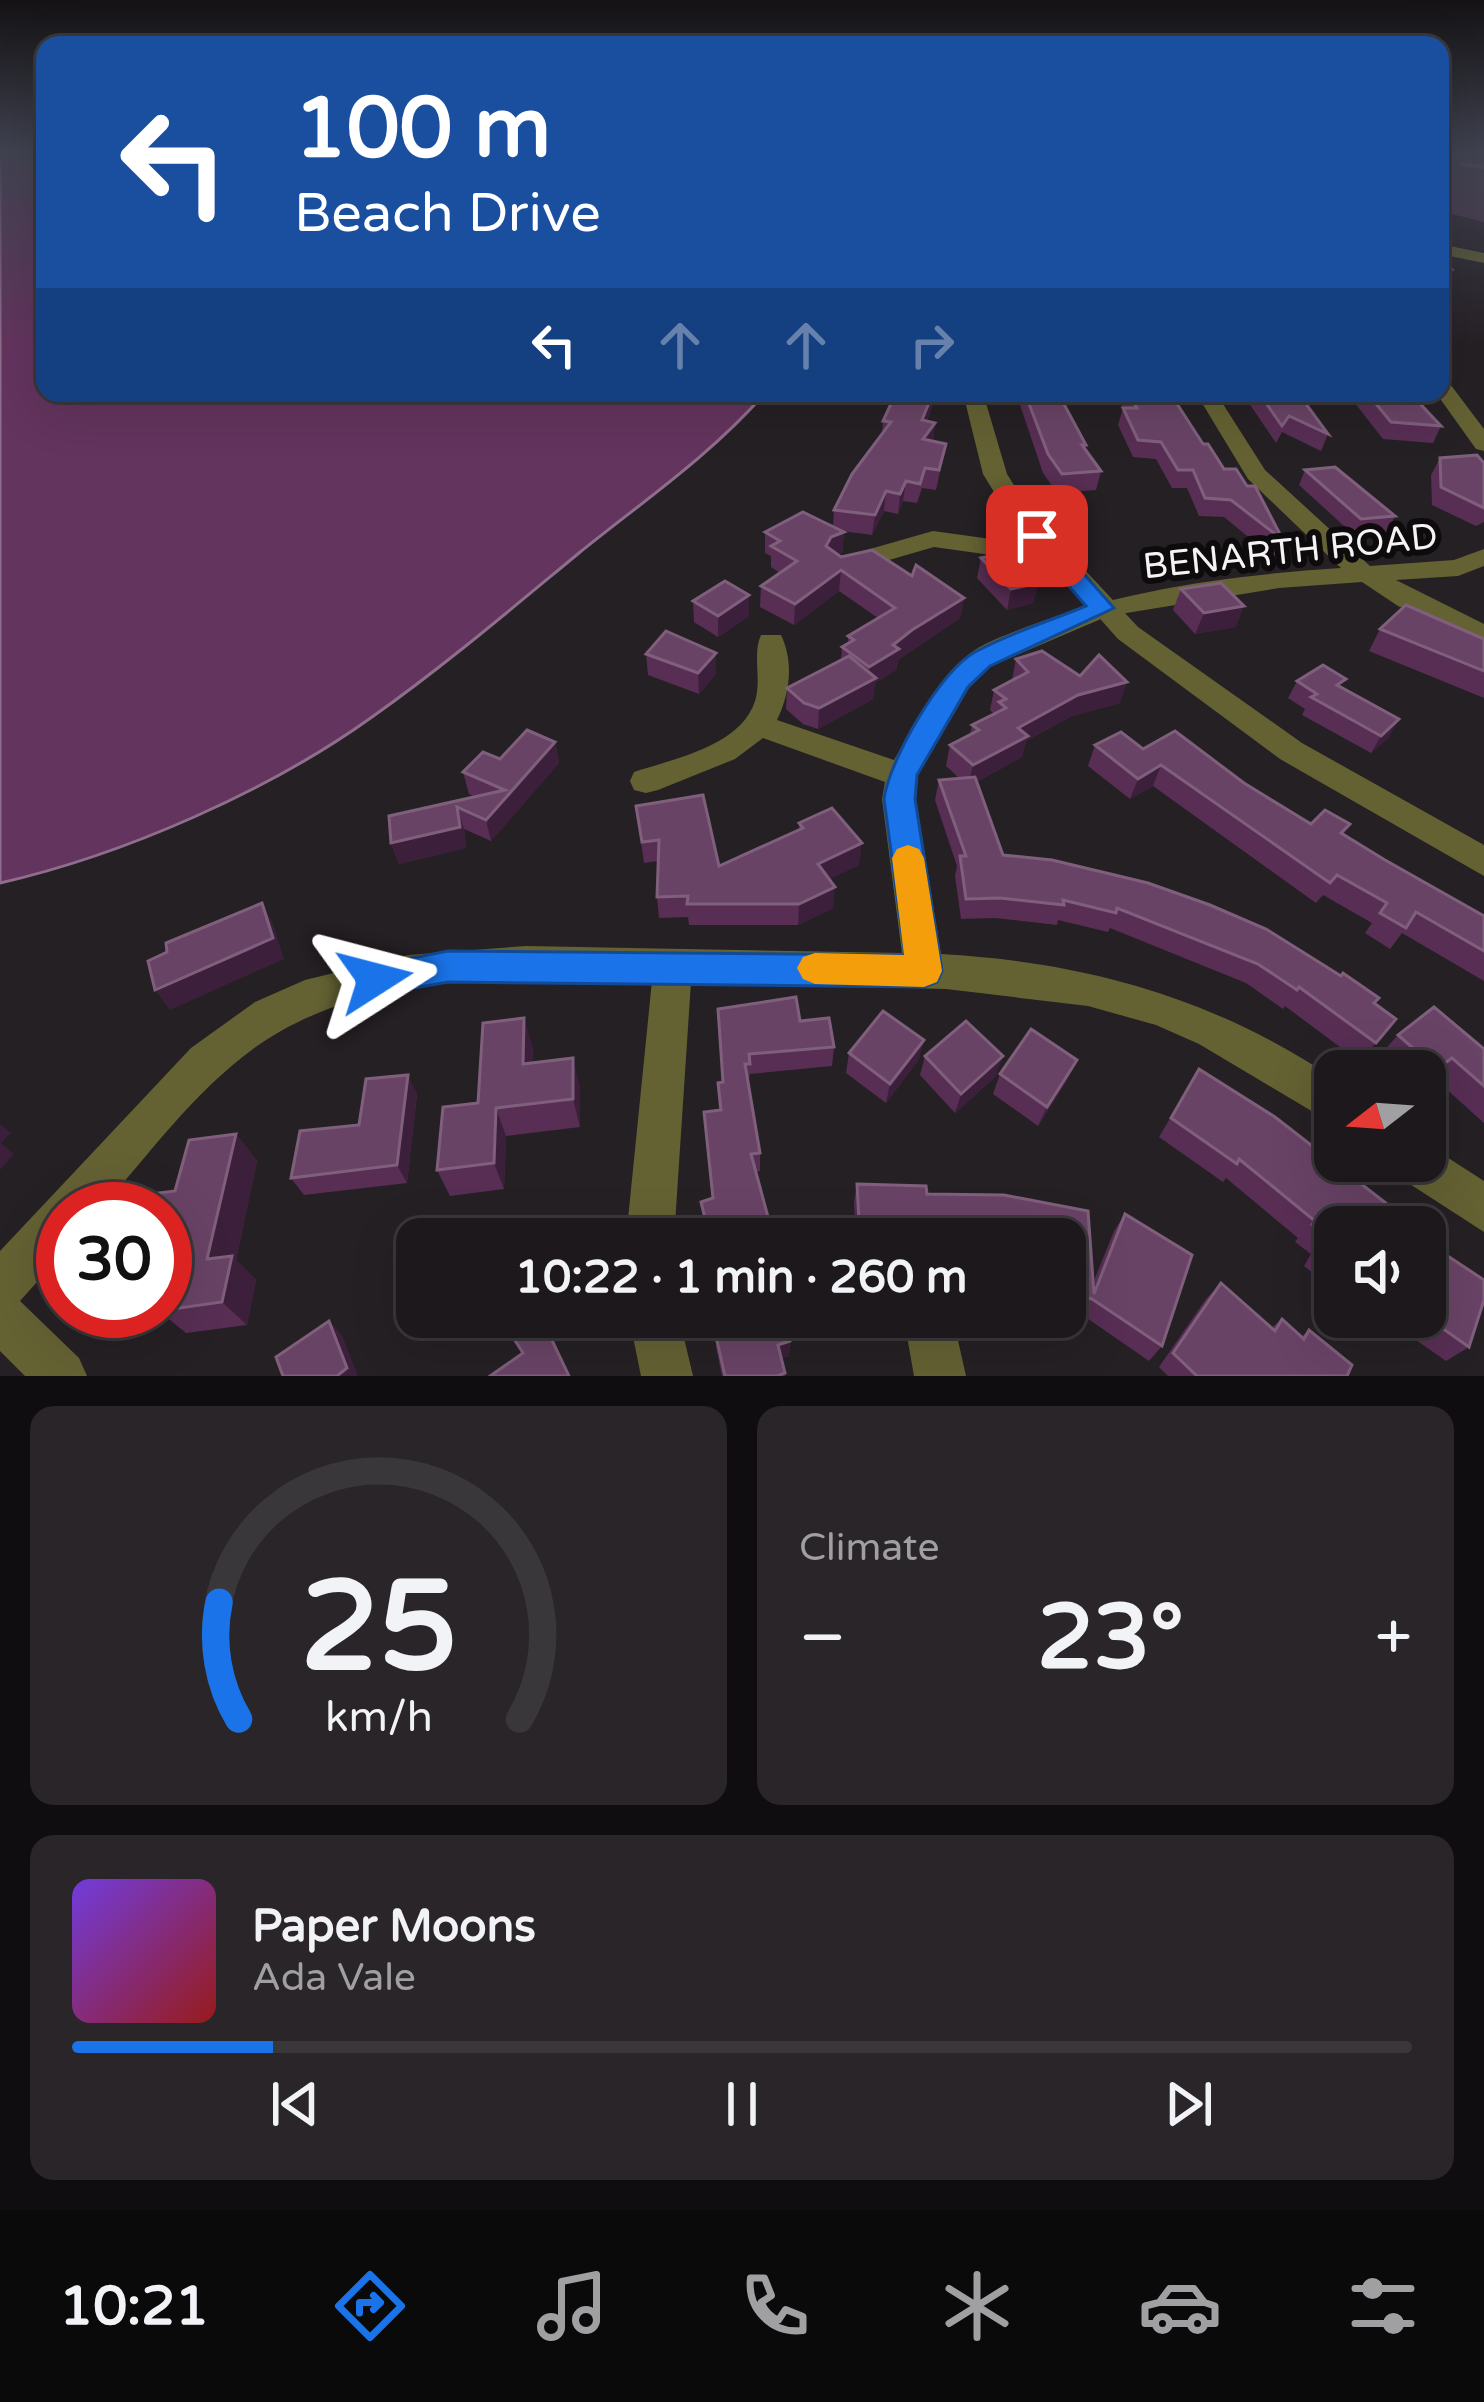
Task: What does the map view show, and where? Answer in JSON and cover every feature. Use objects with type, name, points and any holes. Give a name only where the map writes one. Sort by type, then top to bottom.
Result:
[{"type":"street","points":[[1449,251],[1484,258]]},
{"type":"street","points":[[1449,396],[1484,444]]},
{"type":"street","points":[[975,402],[995,474],[1020,515],[1102,608],[1151,652],[1291,751],[1484,862]]},
{"type":"street","points":[[1212,402],[1256,474],[1366,575],[1484,635]]},
{"type":"street","points":[[842,566],[933,539],[1055,556]]},
{"type":"street","name":"BENARTH ROAD","points":[[902,775],[958,681],[981,659],[1102,608],[1279,580],[1458,568],[1484,557]]},
{"type":"street","points":[[646,781],[737,746],[762,726],[776,685],[771,642]]},
{"type":"street","points":[[762,726],[902,775],[899,799],[924,971]]},
{"type":"street","points":[[652,1218],[673,965]]},
{"type":"street","points":[[95,1182],[199,1067],[248,1028],[305,998],[375,979],[448,967],[673,965],[1029,977],[1135,1000],[1248,1050],[1314,1091]]},
{"type":"street","points":[[1445,1182],[1484,1209]]},
{"type":"street","points":[[0,1287],[36,1248]]},
{"type":"street","points":[[0,1316],[61,1376]]},
{"type":"street","points":[[659,1338],[667,1376]]},
{"type":"shaded area","points":[[0,218],[36,218],[36,402],[756,402],[675,477],[477,637],[331,744],[241,795],[145,838],[0,883]]},
{"type":"building","points":[[892,402],[929,402],[922,420],[935,423],[923,439],[946,444],[939,470],[925,468],[920,484],[906,481],[900,494],[886,491],[875,515],[834,510],[852,474],[891,422],[883,421]]},
{"type":"building","points":[[1028,402],[1063,402],[1086,445],[1082,445],[1101,471],[1062,474],[1048,454]]},
{"type":"building","points":[[1133,402],[1176,402],[1224,469],[1236,469],[1247,486],[1255,486],[1283,540],[1231,500],[1205,498],[1193,470],[1178,470],[1161,442],[1138,440],[1123,408],[1137,408]]},
{"type":"building","points":[[1265,402],[1305,402],[1328,434],[1289,416],[1282,426]]},
{"type":"building","points":[[1374,402],[1418,402],[1441,426],[1391,422]]},
{"type":"building","points":[[1477,455],[1484,463],[1484,508],[1441,487],[1440,458]]},
{"type":"building","points":[[1335,467],[1395,516],[1361,519],[1305,470]]},
{"type":"building","points":[[803,512],[844,532],[831,537],[826,546],[841,557],[872,550],[912,576],[916,565],[964,598],[912,630],[893,645],[899,649],[869,667],[842,647],[854,640],[848,636],[895,608],[841,570],[795,604],[761,586],[797,561],[771,546],[780,541],[765,532]]},
{"type":"building","points":[[1009,552],[1038,583],[1011,589],[981,558]]},
{"type":"building","points":[[725,581],[749,595],[718,616],[693,601]]},
{"type":"building","points":[[1221,583],[1244,606],[1204,613],[1181,589]]},
{"type":"building","points":[[1406,605],[1484,639],[1484,671],[1380,629]]},
{"type":"building","points":[[666,631],[716,653],[698,673],[646,654]]},
{"type":"building","points":[[1042,651],[1080,676],[1099,655],[1127,682],[1078,695],[1018,728],[1028,736],[973,765],[950,745],[979,730],[972,725],[1006,708],[999,702],[1006,699],[994,690],[1028,672],[1016,659]]},
{"type":"building","points":[[849,656],[876,678],[819,708],[804,703],[787,688]]},
{"type":"building","points":[[1323,665],[1346,679],[1337,685],[1399,719],[1381,736],[1311,697],[1317,694],[1297,681]]},
{"type":"building","points":[[527,730],[555,742],[486,820],[457,807],[460,827],[391,843],[389,816],[505,790],[463,772],[483,752],[500,759]]},
{"type":"building","points":[[1175,731],[1244,783],[1311,824],[1325,810],[1350,824],[1341,833],[1484,916],[1484,951],[1416,912],[1406,928],[1380,913],[1387,903],[1337,875],[1330,883],[1161,765],[1138,779],[1095,745],[1121,732],[1143,749]]},
{"type":"building","points":[[975,777],[1003,855],[1052,860],[1148,883],[1210,905],[1266,929],[1343,973],[1379,998],[1374,1003],[1396,1019],[1376,1043],[1299,987],[1258,964],[1117,908],[1116,913],[1063,900],[1064,905],[966,899],[960,856],[966,856],[939,780]]},
{"type":"building","points":[[703,795],[719,866],[803,828],[799,823],[832,808],[862,843],[818,864],[835,887],[799,904],[687,904],[688,896],[657,897],[659,840],[642,842],[636,806]]},
{"type":"building","points":[[262,903],[273,938],[155,990],[148,961],[167,952],[166,943]]},
{"type":"building","points":[[796,997],[800,1021],[829,1018],[834,1047],[749,1054],[750,1064],[745,1064],[760,1153],[751,1154],[768,1218],[705,1218],[701,1202],[713,1198],[704,1112],[721,1110],[718,1009]]},
{"type":"building","points":[[1434,1007],[1484,1049],[1484,1086],[1452,1058],[1446,1062],[1446,1050],[1415,1050],[1398,1035]]},
{"type":"building","points":[[883,1011],[924,1040],[890,1084],[849,1053]]},
{"type":"building","points":[[524,1018],[523,1064],[573,1058],[573,1099],[496,1108],[494,1163],[437,1170],[443,1107],[478,1103],[483,1023]]},
{"type":"building","points":[[966,1021],[1003,1056],[961,1094],[925,1056]]},
{"type":"building","points":[[1031,1029],[1077,1060],[1047,1107],[1000,1074]]},
{"type":"building","points":[[1199,1069],[1314,1147],[1314,1182],[1359,1182],[1390,1206],[1314,1206],[1314,1220],[1239,1159],[1237,1164],[1171,1118]]},
{"type":"building","points":[[408,1075],[397,1165],[291,1178],[300,1131],[359,1125],[366,1079]]},
{"type":"building","points":[[236,1134],[207,1259],[232,1256],[222,1302],[192,1306],[192,1182],[177,1182],[189,1140]]},
{"type":"building","points":[[857,1184],[926,1186],[927,1194],[1004,1195],[1088,1211],[1094,1294],[1125,1214],[1192,1255],[1162,1346],[1086,1298],[1086,1218],[859,1218]]},
{"type":"building","points":[[1446,1255],[1484,1280],[1484,1300],[1469,1347],[1446,1331]]},
{"type":"building","points":[[1221,1283],[1275,1331],[1282,1319],[1304,1339],[1309,1330],[1352,1365],[1347,1376],[1197,1376],[1173,1353]]},
{"type":"building","points":[[329,1321],[347,1368],[337,1376],[283,1376],[276,1357]]},
{"type":"building","points":[[513,1338],[551,1338],[569,1376],[490,1376],[523,1353]]},
{"type":"building","points":[[716,1338],[789,1338],[778,1345],[785,1373],[725,1376]]},
{"type":"slow traffic","points":[[815,968],[924,971],[908,858]]},
{"type":"route","points":[[375,979],[448,967],[673,965],[924,971],[899,799],[902,775],[958,681],[981,659],[1102,608],[1037,536]]}]
